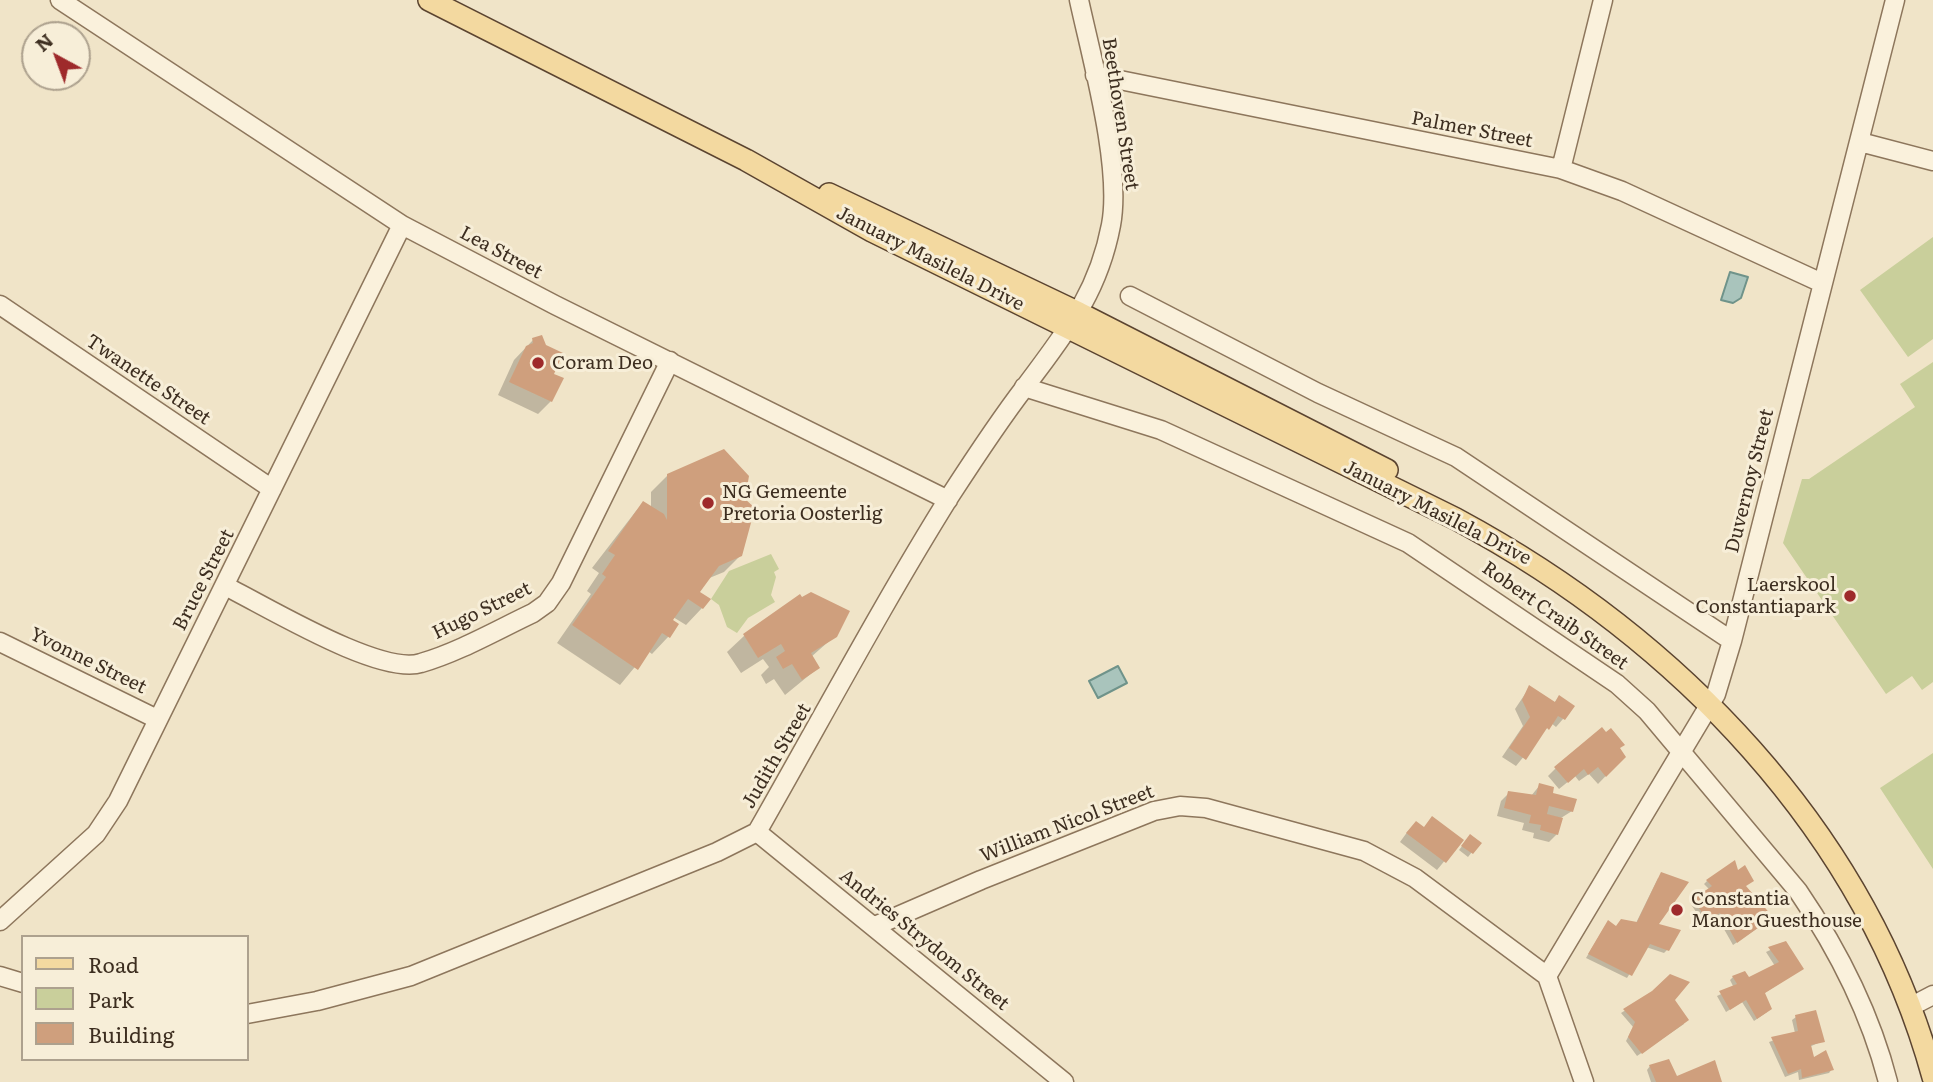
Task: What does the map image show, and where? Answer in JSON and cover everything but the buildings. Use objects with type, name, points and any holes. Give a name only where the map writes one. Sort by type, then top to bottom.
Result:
[{"type":"main road","name":"January Masilela Drive","points":[[429,0],[746,160],[880,216],[1074,321],[1290,419],[1552,559],[1650,631],[1713,698],[1759,737],[1853,862],[1883,913],[1933,1030]]},
{"type":"main road","name":"January Masilela Drive","points":[[1922,1001],[1933,1077]]},
{"type":"street","name":"Lea Street","points":[[60,0],[402,225],[948,500]]},
{"type":"street","name":"Beethoven Street","points":[[1074,321],[1102,260],[1113,208],[1112,174],[1079,0]]},
{"type":"street","points":[[1561,169],[1603,0]]},
{"type":"street","name":"Duvernoy Street","points":[[1547,976],[1713,698],[1732,641],[1895,0]]},
{"type":"street","name":"Palmer Street","points":[[1095,75],[1561,169],[1622,191],[1822,283]]},
{"type":"street","points":[[1860,142],[1933,161]]},
{"type":"street","name":"Bruce Street","points":[[0,921],[96,834],[118,801],[402,225]]},
{"type":"street","points":[[1130,296],[1318,393],[1455,457],[1732,641]]},
{"type":"street","name":"Twanette Street","points":[[0,305],[272,489]]},
{"type":"street","name":"Judith Street","points":[[248,1014],[317,1001],[411,976],[706,857],[757,832],[948,500],[1024,387],[1074,321]]},
{"type":"street","name":"Hugo Street","points":[[225,586],[339,643],[394,666],[420,664],[533,613],[547,603],[561,583],[670,361]]},
{"type":"street","name":"Robert Craib Street","points":[[1024,387],[1123,415],[1161,430],[1408,543],[1447,566],[1616,684],[1647,711],[1768,851],[1818,920],[1867,1012],[1888,1082]]},
{"type":"street","name":"Yvonne Street","points":[[0,642],[157,719]]},
{"type":"street","name":"William Nicol Street","points":[[875,926],[969,885],[1140,817],[1175,807],[1196,806],[1354,848],[1387,861],[1547,976]]},
{"type":"street","name":"Andries Strydom Street","points":[[757,832],[1064,1082]]},
{"type":"street","points":[[0,976],[21,982]]},
{"type":"street","points":[[1547,976],[1584,1082]]},
{"type":"green space","points":[[1933,237],[1933,339],[1908,357],[1860,290]]},
{"type":"green space","points":[[1933,362],[1933,682],[1922,690],[1912,676],[1886,694],[1783,543],[1802,479],[1809,479],[1915,407],[1900,384]]},
{"type":"green space","points":[[771,554],[779,569],[774,572],[776,577],[771,595],[775,602],[748,618],[737,633],[727,627],[719,605],[711,599],[729,571]]},
{"type":"green space","points":[[1933,753],[1933,869],[1880,788]]},
{"type":"water","points":[[1730,272],[1748,277],[1741,298],[1733,303],[1721,300]]},
{"type":"water","points":[[1118,666],[1127,683],[1098,698],[1089,681]]},
{"type":"place","name":"Coram Deo","points":[[538,363]]},
{"type":"place","name":"NG Gemeente Pretoria Oosterlig","points":[[708,503]]},
{"type":"place","name":"Laerskool Constantiapark","points":[[1850,596]]},
{"type":"place","name":"Constantia Manor Guesthouse","points":[[1677,910]]}]
